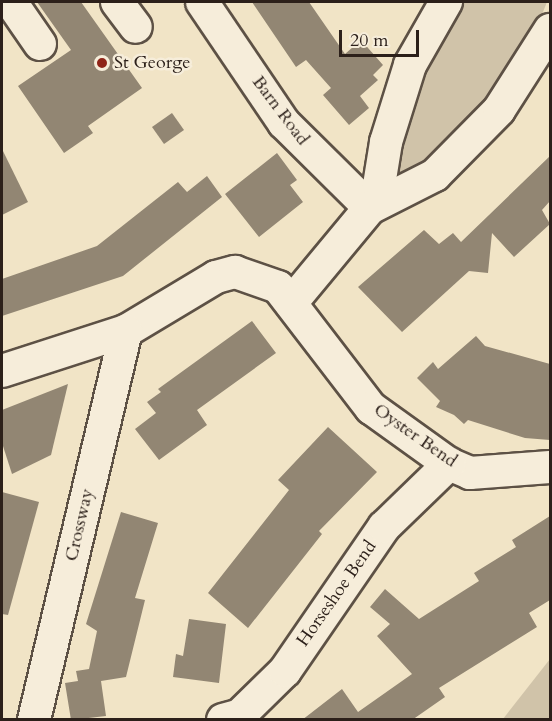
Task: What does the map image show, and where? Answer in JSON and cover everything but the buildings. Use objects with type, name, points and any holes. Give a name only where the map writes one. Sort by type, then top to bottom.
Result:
[{"type":"street","points":[[11,2],[40,44]]},
{"type":"street","points":[[117,2],[136,27]]},
{"type":"street","name":"Barn Road","points":[[202,2],[284,123],[373,206]]},
{"type":"street","points":[[373,206],[386,142],[410,65],[446,2]]},
{"type":"street","points":[[2,371],[126,330],[216,277],[235,272],[278,287],[291,303],[373,206],[435,175],[499,110],[550,30]]},
{"type":"street","name":"Oyster Bend","points":[[291,303],[371,408],[449,464],[470,473],[550,467]]},
{"type":"street","name":"Crossway","points":[[34,720],[126,330]]},
{"type":"street","name":"Horseshoe Bend","points":[[223,720],[240,715],[285,671],[384,527],[449,464]]},
{"type":"shaded area","points":[[456,2],[547,2],[524,59],[430,160],[392,187],[413,80]]},
{"type":"shaded area","points":[[550,659],[550,719],[503,719]]},
{"type":"place","name":"St George","points":[[102,63]]}]
